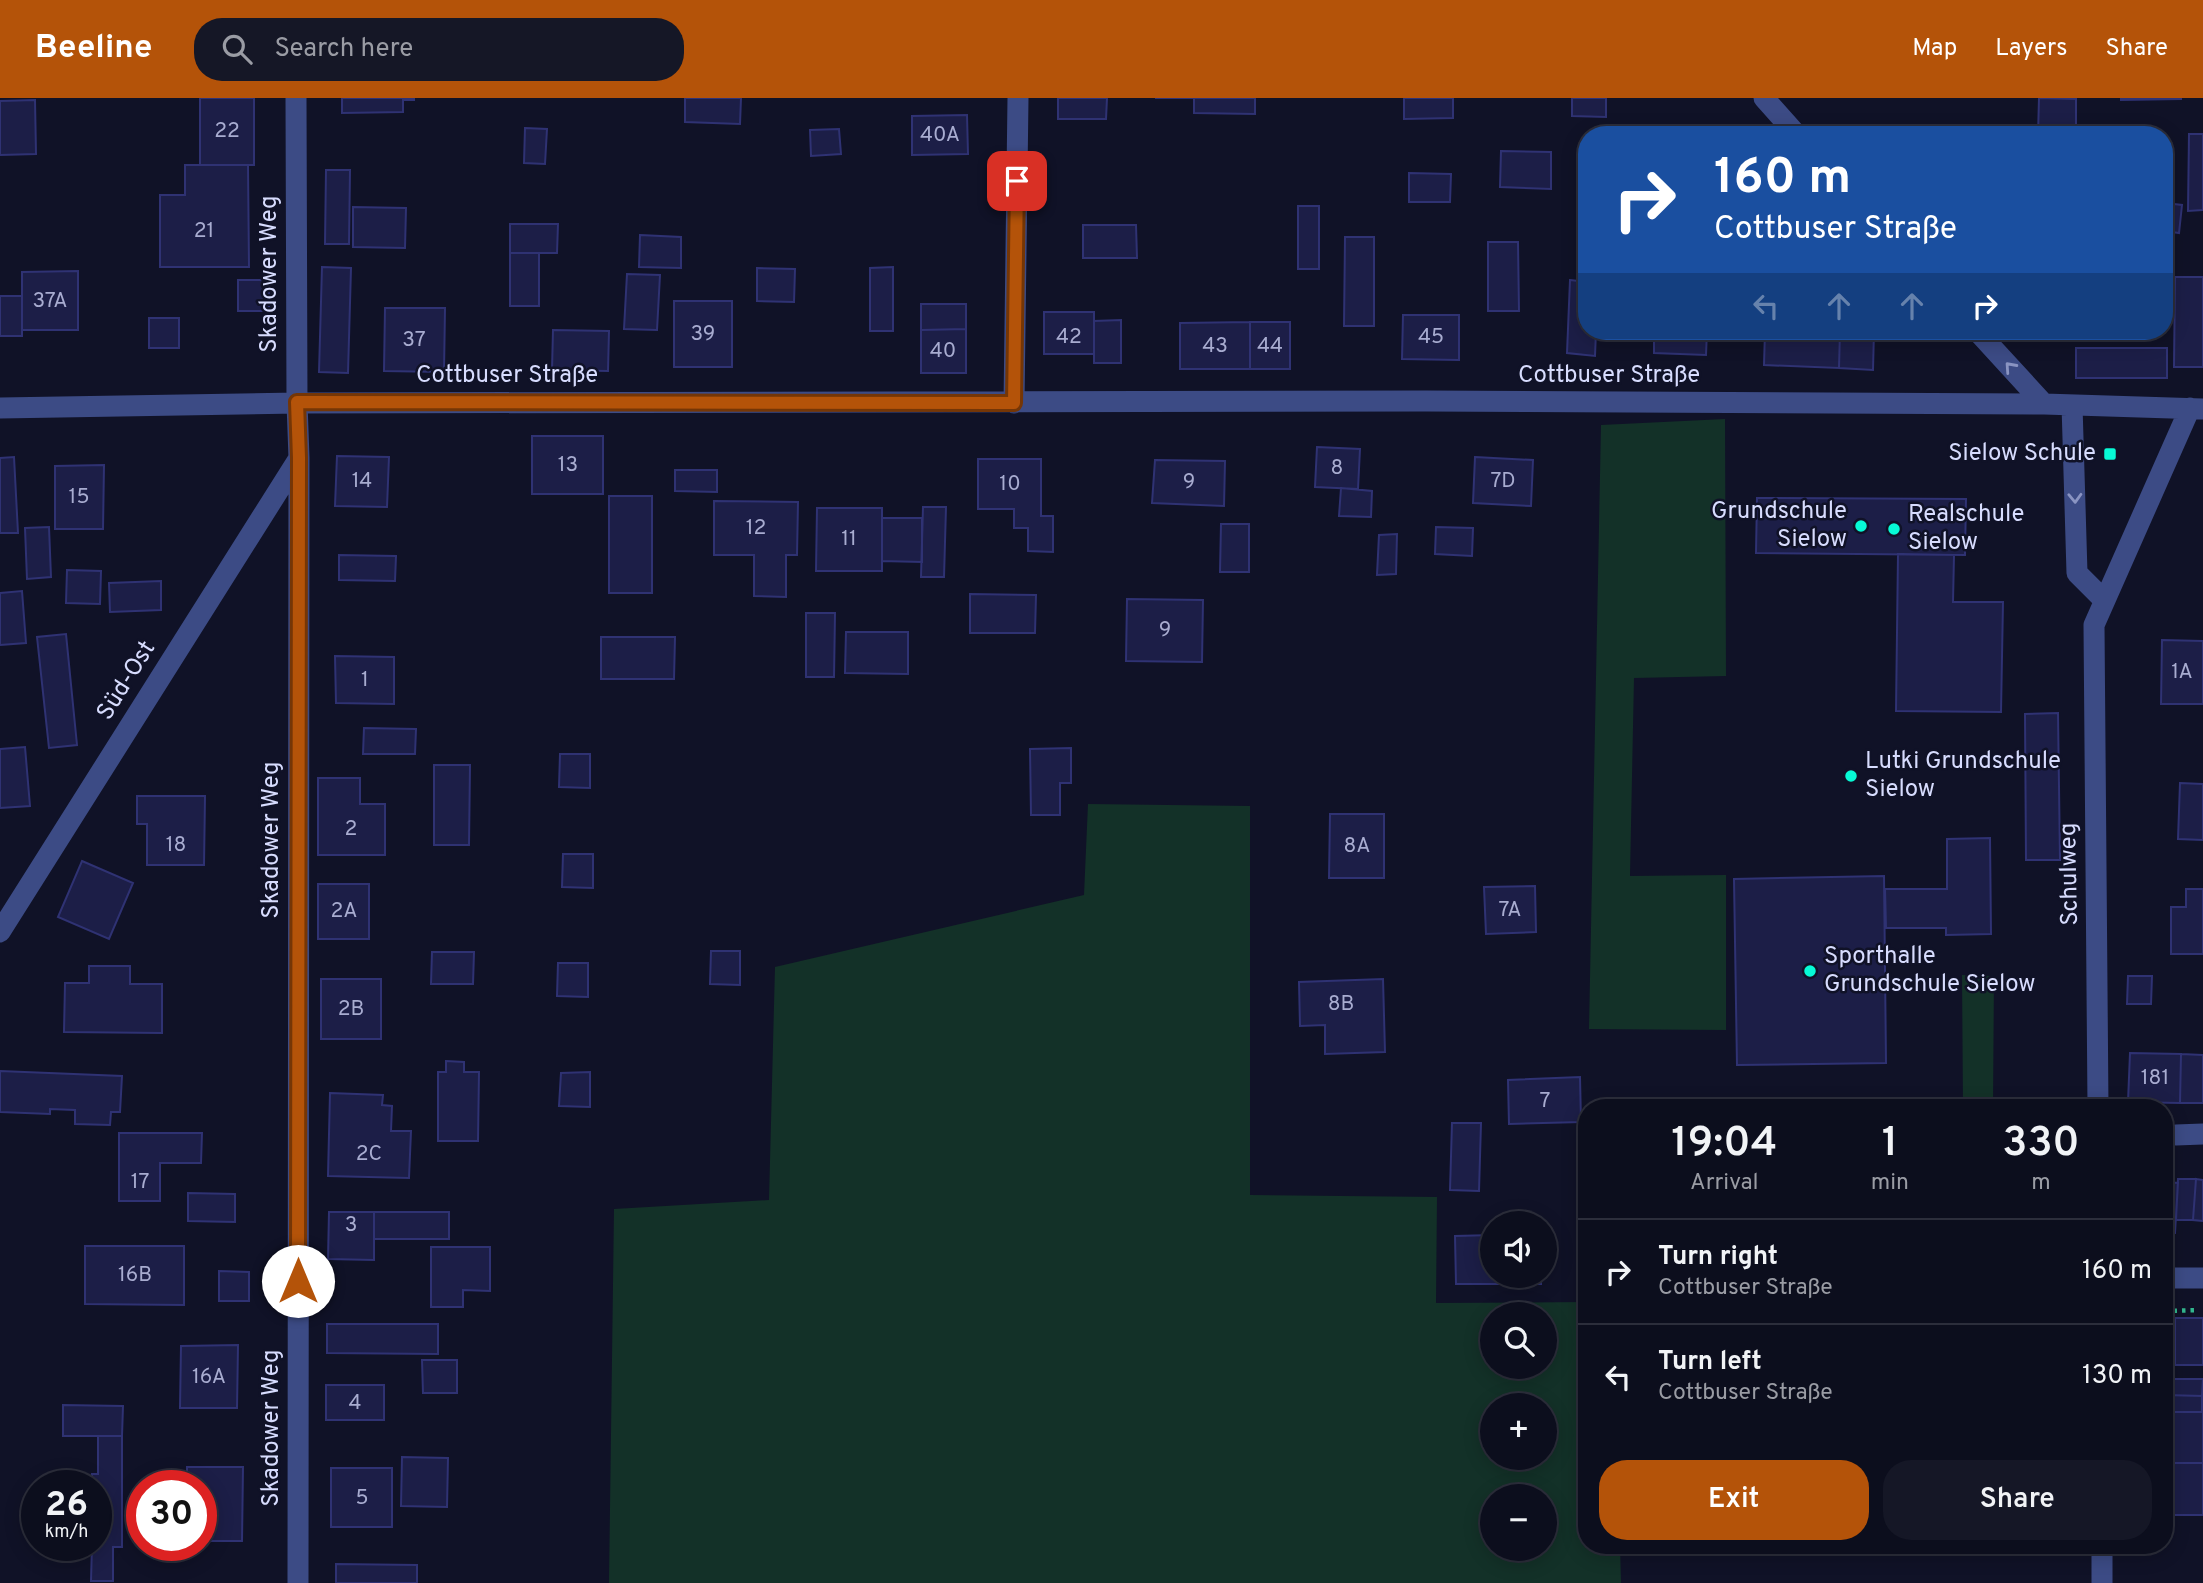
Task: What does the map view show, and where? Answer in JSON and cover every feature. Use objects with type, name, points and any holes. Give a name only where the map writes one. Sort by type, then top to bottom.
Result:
[{"type":"street","name":"Skadower Weg","points":[[296,98],[299,458],[298,1583]]},
{"type":"street","points":[[1014,403],[1018,98]]},
{"type":"street","points":[[1764,98],[1789,126]]},
{"type":"street","points":[[1985,340],[2044,404]]},
{"type":"street","name":"Cottbuser Straße","points":[[0,408],[297,402],[2044,404],[2197,408]]},
{"type":"street","points":[[2072,405],[2077,573],[2104,600]]},
{"type":"street","name":"Schulweg","points":[[2098,1099],[2094,625],[2197,408]]},
{"type":"street","name":"Süd-Ost","points":[[0,932],[299,458]]},
{"type":"street","points":[[2176,1135],[2203,1134]]},
{"type":"street","points":[[2173,1278],[2203,1278]]},
{"type":"street","points":[[2102,1554],[2102,1583]]},
{"type":"path","points":[[2173,1311],[2203,1310]]},
{"type":"green space","points":[[1725,419],[1726,676],[1634,678],[1630,876],[1726,875],[1726,1030],[1589,1029],[1601,425]]},
{"type":"green space","points":[[1088,804],[1250,806],[1250,1195],[1437,1197],[1436,1303],[1480,1303],[1480,1379],[1557,1379],[1557,1302],[1578,1302],[1578,1554],[1620,1554],[1621,1583],[609,1583],[614,1209],[769,1200],[775,967],[1084,895]]},
{"type":"green space","points":[[1962,975],[1994,976],[1993,1099],[1963,1099]]},
{"type":"building","points":[[200,98],[254,98],[254,165],[200,165]]},
{"type":"building","points":[[342,98],[414,100],[403,100],[403,112],[342,113]]},
{"type":"building","points":[[685,98],[741,98],[740,124],[685,122]]},
{"type":"building","points":[[1058,98],[1107,98],[1106,119],[1058,119]]},
{"type":"building","points":[[1194,98],[1255,98],[1255,114],[1194,113]]},
{"type":"building","points":[[1404,98],[1453,98],[1453,118],[1404,119]]},
{"type":"building","points":[[1572,98],[1606,98],[1606,117],[1572,116]]},
{"type":"building","points":[[2039,98],[2076,99],[2076,126],[2038,126]]},
{"type":"building","points":[[2181,98],[2181,99],[2121,100]]},
{"type":"building","points":[[35,100],[36,154],[0,155],[0,101]]},
{"type":"building","points":[[967,115],[968,154],[912,155],[912,116]]},
{"type":"building","points":[[525,128],[547,129],[545,164],[524,163]]},
{"type":"building","points":[[839,129],[841,154],[811,156],[810,130]]},
{"type":"building","points":[[2189,134],[2203,134],[2203,210],[2188,211]]},
{"type":"building","points":[[1501,151],[1551,152],[1551,189],[1500,187]]},
{"type":"building","points":[[185,165],[248,165],[249,267],[160,267],[160,195],[185,195]]},
{"type":"building","points":[[326,170],[350,170],[349,244],[325,244]]},
{"type":"building","points":[[1409,173],[1451,174],[1450,202],[1409,202]]},
{"type":"building","points":[[2173,204],[2182,205],[2179,233],[2173,232]]},
{"type":"building","points":[[1298,206],[1319,206],[1319,269],[1298,269]]},
{"type":"building","points":[[353,207],[406,208],[405,248],[353,247]]},
{"type":"building","points":[[510,224],[558,224],[557,253],[510,253]]},
{"type":"building","points":[[1083,225],[1136,225],[1137,258],[1083,258]]},
{"type":"building","points":[[640,235],[681,237],[681,268],[639,267]]},
{"type":"building","points":[[1345,237],[1374,237],[1374,326],[1344,326]]},
{"type":"building","points":[[1488,242],[1518,242],[1519,311],[1488,311]]},
{"type":"building","points":[[510,253],[539,253],[539,306],[510,306]]},
{"type":"building","points":[[322,267],[351,268],[348,373],[319,372]]},
{"type":"building","points":[[893,267],[893,331],[870,331],[870,268]]},
{"type":"building","points":[[757,268],[795,269],[794,302],[757,301]]},
{"type":"building","points":[[78,271],[78,330],[22,330],[22,272]]},
{"type":"building","points":[[627,274],[660,275],[657,330],[624,329]]},
{"type":"building","points":[[2175,277],[2203,277],[2203,367],[2174,367]]},
{"type":"building","points":[[238,280],[269,280],[269,311],[238,311]]},
{"type":"building","points":[[1570,280],[1578,281],[1578,340],[1596,340],[1595,356],[1567,353]]},
{"type":"building","points":[[0,296],[22,296],[22,336],[0,336]]},
{"type":"building","points":[[674,301],[732,301],[732,367],[674,367]]},
{"type":"building","points":[[921,304],[966,304],[966,329],[921,330]]},
{"type":"building","points":[[385,308],[445,308],[444,372],[384,371]]},
{"type":"building","points":[[1044,312],[1094,312],[1094,354],[1044,354]]},
{"type":"building","points":[[1403,315],[1459,315],[1459,360],[1402,359]]},
{"type":"building","points":[[149,318],[179,318],[179,348],[149,348]]},
{"type":"building","points":[[1121,320],[1121,363],[1094,363],[1094,321]]},
{"type":"building","points":[[1250,322],[1250,369],[1180,369],[1180,323]]},
{"type":"building","points":[[1250,322],[1290,322],[1290,369],[1250,369]]},
{"type":"building","points":[[966,329],[966,373],[921,373],[921,330]]},
{"type":"building","points":[[553,330],[609,331],[608,371],[552,370]]},
{"type":"building","points":[[1654,340],[1707,340],[1706,355],[1654,353]]},
{"type":"building","points":[[1765,340],[1840,340],[1839,368],[1764,365]]},
{"type":"building","points":[[1840,340],[1874,340],[1873,370],[1839,368]]},
{"type":"building","points":[[2076,348],[2167,348],[2167,378],[2076,378]]},
{"type":"building","points":[[532,436],[603,436],[603,494],[532,494]]},
{"type":"building","points":[[1317,447],[1360,449],[1358,489],[1315,487]]},
{"type":"building","points":[[337,456],[389,457],[387,507],[335,506]]},
{"type":"building","points":[[14,457],[18,533],[0,533],[0,458]]},
{"type":"building","points":[[1475,457],[1533,460],[1531,506],[1473,503]]},
{"type":"building","points":[[978,459],[1041,459],[1041,516],[1053,516],[1053,552],[1028,551],[1028,528],[1014,528],[1014,509],[978,509]]},
{"type":"building","points":[[1155,460],[1225,461],[1224,506],[1152,503]]},
{"type":"building","points":[[104,465],[103,529],[55,529],[55,466]]},
{"type":"building","points":[[675,470],[717,470],[717,492],[675,491]]},
{"type":"building","points":[[1341,488],[1372,491],[1371,517],[1339,516]]},
{"type":"building","points":[[609,496],[652,496],[652,593],[609,593]]},
{"type":"building","name":"Grundschule Sielow","points":[[1757,498],[1966,499],[1965,555],[1756,553]]},
{"type":"building","points":[[714,501],[798,502],[797,555],[786,555],[786,597],[754,596],[754,555],[714,555]]},
{"type":"building","points":[[923,507],[946,507],[944,577],[921,577]]},
{"type":"building","points":[[817,508],[882,508],[882,571],[816,571]]},
{"type":"building","points":[[882,518],[922,518],[922,562],[882,561]]},
{"type":"building","points":[[1221,524],[1249,524],[1249,572],[1220,572]]},
{"type":"building","points":[[49,527],[51,577],[27,579],[25,528]]},
{"type":"building","points":[[1436,527],[1473,528],[1472,556],[1435,554]]},
{"type":"building","points":[[1397,534],[1396,574],[1377,575],[1379,535]]},
{"type":"building","points":[[1898,554],[1954,555],[1953,602],[2003,602],[2001,712],[1896,711]]},
{"type":"building","points":[[339,555],[396,556],[395,581],[339,580]]},
{"type":"building","points":[[67,570],[101,571],[100,604],[66,603]]},
{"type":"building","points":[[161,581],[161,610],[110,612],[109,583]]},
{"type":"building","points":[[22,591],[26,643],[0,645],[0,593]]},
{"type":"building","points":[[970,594],[1036,595],[1035,633],[970,633]]},
{"type":"building","points":[[1127,599],[1203,600],[1202,662],[1126,661]]},
{"type":"building","points":[[806,613],[835,613],[834,677],[806,677]]},
{"type":"building","points":[[846,632],[908,632],[908,674],[845,673]]},
{"type":"building","points":[[66,634],[77,745],[49,748],[37,637]]},
{"type":"building","points":[[601,637],[675,637],[674,679],[601,679]]},
{"type":"building","points":[[2162,640],[2203,641],[2203,704],[2161,704]]},
{"type":"building","points":[[335,656],[394,657],[394,704],[336,703]]},
{"type":"building","points":[[2058,713],[2060,860],[2026,860],[2025,714]]},
{"type":"building","points":[[364,728],[416,729],[415,754],[363,754]]},
{"type":"building","points":[[25,747],[30,806],[0,808],[0,749]]},
{"type":"building","points":[[1071,748],[1071,783],[1060,783],[1060,815],[1031,815],[1030,749]]},
{"type":"building","points":[[560,754],[590,754],[590,788],[559,787]]},
{"type":"building","points":[[434,765],[470,765],[469,845],[434,845]]},
{"type":"building","points":[[318,778],[360,778],[360,804],[385,804],[385,855],[318,855]]},
{"type":"building","points":[[2180,783],[2203,784],[2203,840],[2178,839]]},
{"type":"building","points":[[137,796],[205,796],[204,865],[147,865],[147,824],[137,824]]},
{"type":"building","points":[[1330,814],[1384,814],[1384,878],[1329,878]]},
{"type":"building","points":[[1990,838],[1991,934],[1946,935],[1946,928],[1886,928],[1885,889],[1947,889],[1947,839]]},
{"type":"building","points":[[563,854],[593,854],[593,888],[562,887]]},
{"type":"building","points":[[82,861],[133,883],[109,939],[58,917]]},
{"type":"building","name":"Sporthalle Grundschule Sielow","points":[[1884,876],[1886,1063],[1737,1065],[1734,879]]},
{"type":"building","points":[[318,884],[369,884],[369,939],[318,939]]},
{"type":"building","points":[[1535,886],[1536,932],[1486,934],[1484,887]]},
{"type":"building","points":[[2186,889],[2203,889],[2203,954],[2171,954],[2171,907],[2186,907]]},
{"type":"building","points":[[711,951],[740,951],[740,985],[710,984]]},
{"type":"building","points":[[432,952],[474,952],[473,984],[431,984]]},
{"type":"building","points":[[558,963],[588,963],[588,997],[557,996]]},
{"type":"building","points":[[89,966],[130,966],[130,984],[162,984],[162,1033],[64,1032],[65,983],[89,983]]},
{"type":"building","points":[[2128,976],[2152,976],[2151,1004],[2127,1004]]},
{"type":"building","points":[[321,979],[381,979],[381,1039],[321,1039]]},
{"type":"building","points":[[1383,979],[1385,1052],[1325,1054],[1325,1025],[1300,1026],[1299,982]]},
{"type":"building","points":[[2130,1053],[2181,1054],[2180,1103],[2173,1103],[2173,1099],[2128,1099]]},
{"type":"building","points":[[2181,1054],[2203,1055],[2203,1103],[2180,1103]]},
{"type":"building","points":[[446,1061],[464,1062],[464,1072],[479,1072],[478,1141],[438,1141],[438,1072],[446,1072]]},
{"type":"building","points":[[0,1071],[122,1076],[120,1112],[111,1112],[110,1125],[75,1124],[75,1110],[50,1109],[50,1114],[0,1112]]},
{"type":"building","points":[[590,1072],[590,1107],[559,1106],[561,1073]]},
{"type":"building","points":[[1580,1077],[1578,1122],[1509,1124],[1508,1080]]},
{"type":"building","points":[[330,1093],[383,1095],[382,1105],[392,1106],[391,1131],[411,1131],[409,1178],[328,1176]]},
{"type":"building","points":[[1452,1123],[1481,1123],[1479,1191],[1450,1190]]},
{"type":"building","points":[[119,1133],[202,1133],[201,1163],[160,1163],[160,1201],[119,1201]]},
{"type":"building","points":[[2178,1179],[2196,1179],[2193,1220],[2176,1220]]},
{"type":"building","points":[[2196,1179],[2203,1180],[2203,1221],[2193,1220]]},
{"type":"building","points":[[2173,1183],[2178,1183],[2173,1233]]},
{"type":"building","points":[[188,1193],[235,1194],[235,1222],[188,1221]]},
{"type":"building","points":[[329,1212],[374,1212],[374,1260],[328,1259]]},
{"type":"building","points":[[374,1212],[449,1212],[449,1239],[374,1239]]},
{"type":"building","points":[[1480,1235],[1480,1284],[1456,1284],[1455,1236]]},
{"type":"building","points":[[85,1246],[184,1246],[184,1305],[85,1304]]},
{"type":"building","points":[[431,1247],[490,1247],[490,1291],[463,1290],[463,1307],[431,1307]]},
{"type":"building","points":[[219,1271],[249,1272],[249,1301],[219,1301]]},
{"type":"building","points":[[2175,1318],[2203,1318],[2203,1365],[2175,1365]]},
{"type":"building","points":[[327,1324],[438,1324],[438,1354],[327,1353]]},
{"type":"building","points":[[238,1345],[237,1408],[180,1408],[181,1346]]},
{"type":"building","points":[[422,1360],[457,1360],[457,1393],[423,1393]]},
{"type":"building","points":[[2173,1379],[2203,1379],[2202,1396],[2173,1395]]},
{"type":"building","points":[[326,1385],[384,1385],[384,1420],[326,1420]]},
{"type":"building","points":[[2173,1395],[2202,1396],[2202,1412],[2173,1412]]},
{"type":"building","points":[[63,1405],[123,1406],[122,1436],[63,1436]]},
{"type":"building","points":[[2173,1412],[2203,1412],[2203,1463],[2173,1463]]},
{"type":"building","points":[[98,1436],[122,1436],[122,1547],[113,1547],[113,1581],[91,1581],[92,1561],[112,1561],[112,1470],[98,1470]]},
{"type":"building","points":[[402,1457],[448,1458],[447,1507],[401,1506]]},
{"type":"building","points":[[2173,1463],[2203,1463],[2203,1515],[2173,1515]]},
{"type":"building","points":[[187,1467],[243,1467],[242,1541],[217,1541],[217,1470],[187,1470]]},
{"type":"building","points":[[331,1468],[392,1468],[392,1527],[331,1527]]},
{"type":"building","points":[[336,1564],[417,1565],[417,1583],[336,1583]]},
{"type":"place","name":"Sielow Schule","points":[[2110,454]]},
{"type":"place","name":"Grundschule Sielow","points":[[1861,526]]},
{"type":"place","name":"Realschule Sielow","points":[[1894,529]]},
{"type":"place","name":"Lutki Grundschule Sielow","points":[[1851,776]]},
{"type":"place","name":"Sporthalle Grundschule Sielow","points":[[1810,971]]},
{"type":"route","points":[[298,1281],[297,402],[1014,403],[1017,181]]}]
